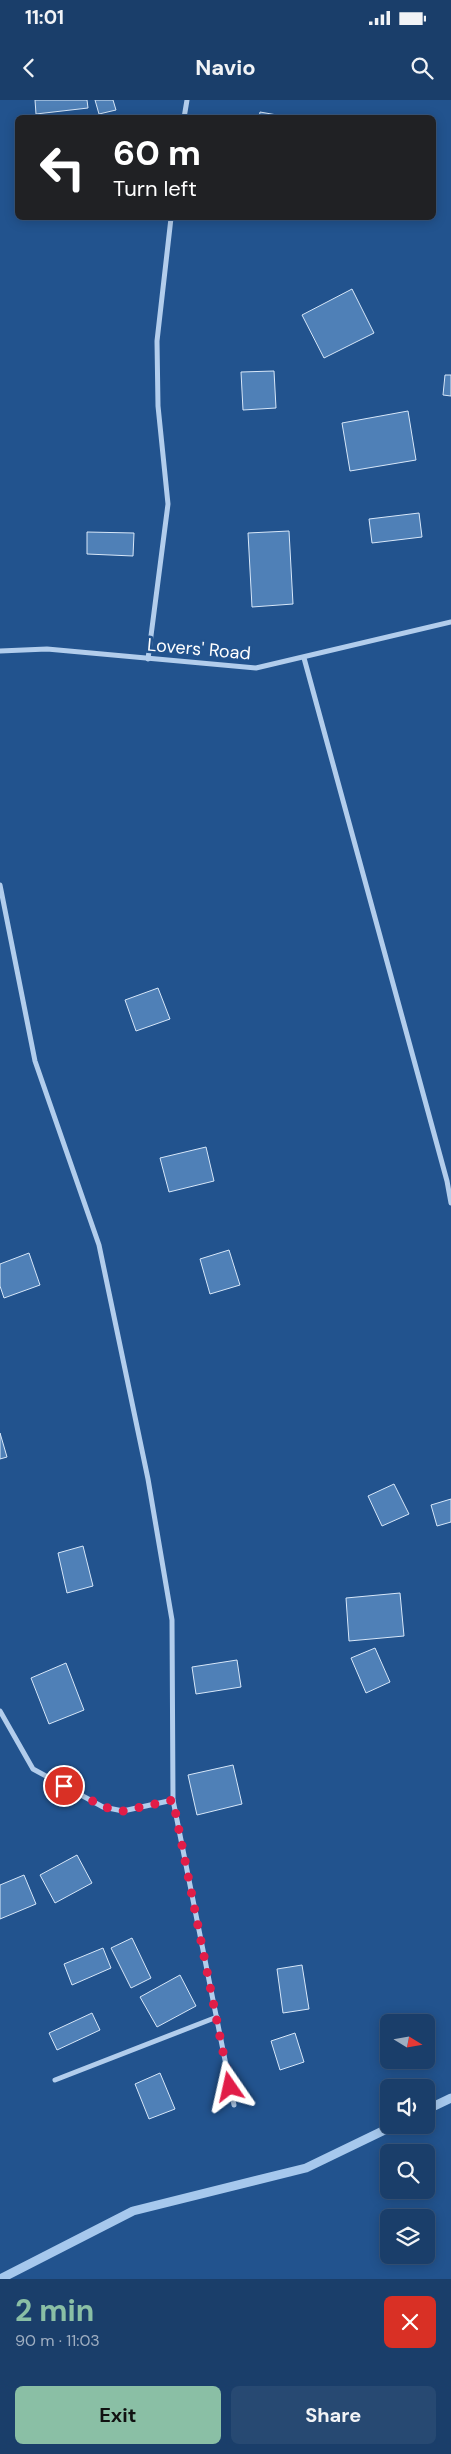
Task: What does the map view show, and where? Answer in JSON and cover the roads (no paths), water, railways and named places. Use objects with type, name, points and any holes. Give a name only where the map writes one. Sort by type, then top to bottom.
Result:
[{"type":"street","points":[[184,115],[187,100]]},
{"type":"street","points":[[148,659],[168,504],[158,406],[156,341],[171,220]]},
{"type":"street","name":"Lovers' Road","points":[[0,651],[47,648],[256,668],[451,622]]},
{"type":"street","points":[[304,658],[442,1162],[451,1202]]},
{"type":"street","points":[[0,885],[35,1061],[98,1245],[148,1479],[172,1620],[173,1800],[234,2105]]},
{"type":"street","points":[[0,1711],[32,1769],[104,1807],[123,1811],[173,1800]]},
{"type":"street","points":[[55,2080],[217,2017]]},
{"type":"waterway","points":[[435,2106],[451,2098]]},
{"type":"waterway","points":[[0,2279],[133,2211],[306,2168],[380,2132]]}]
